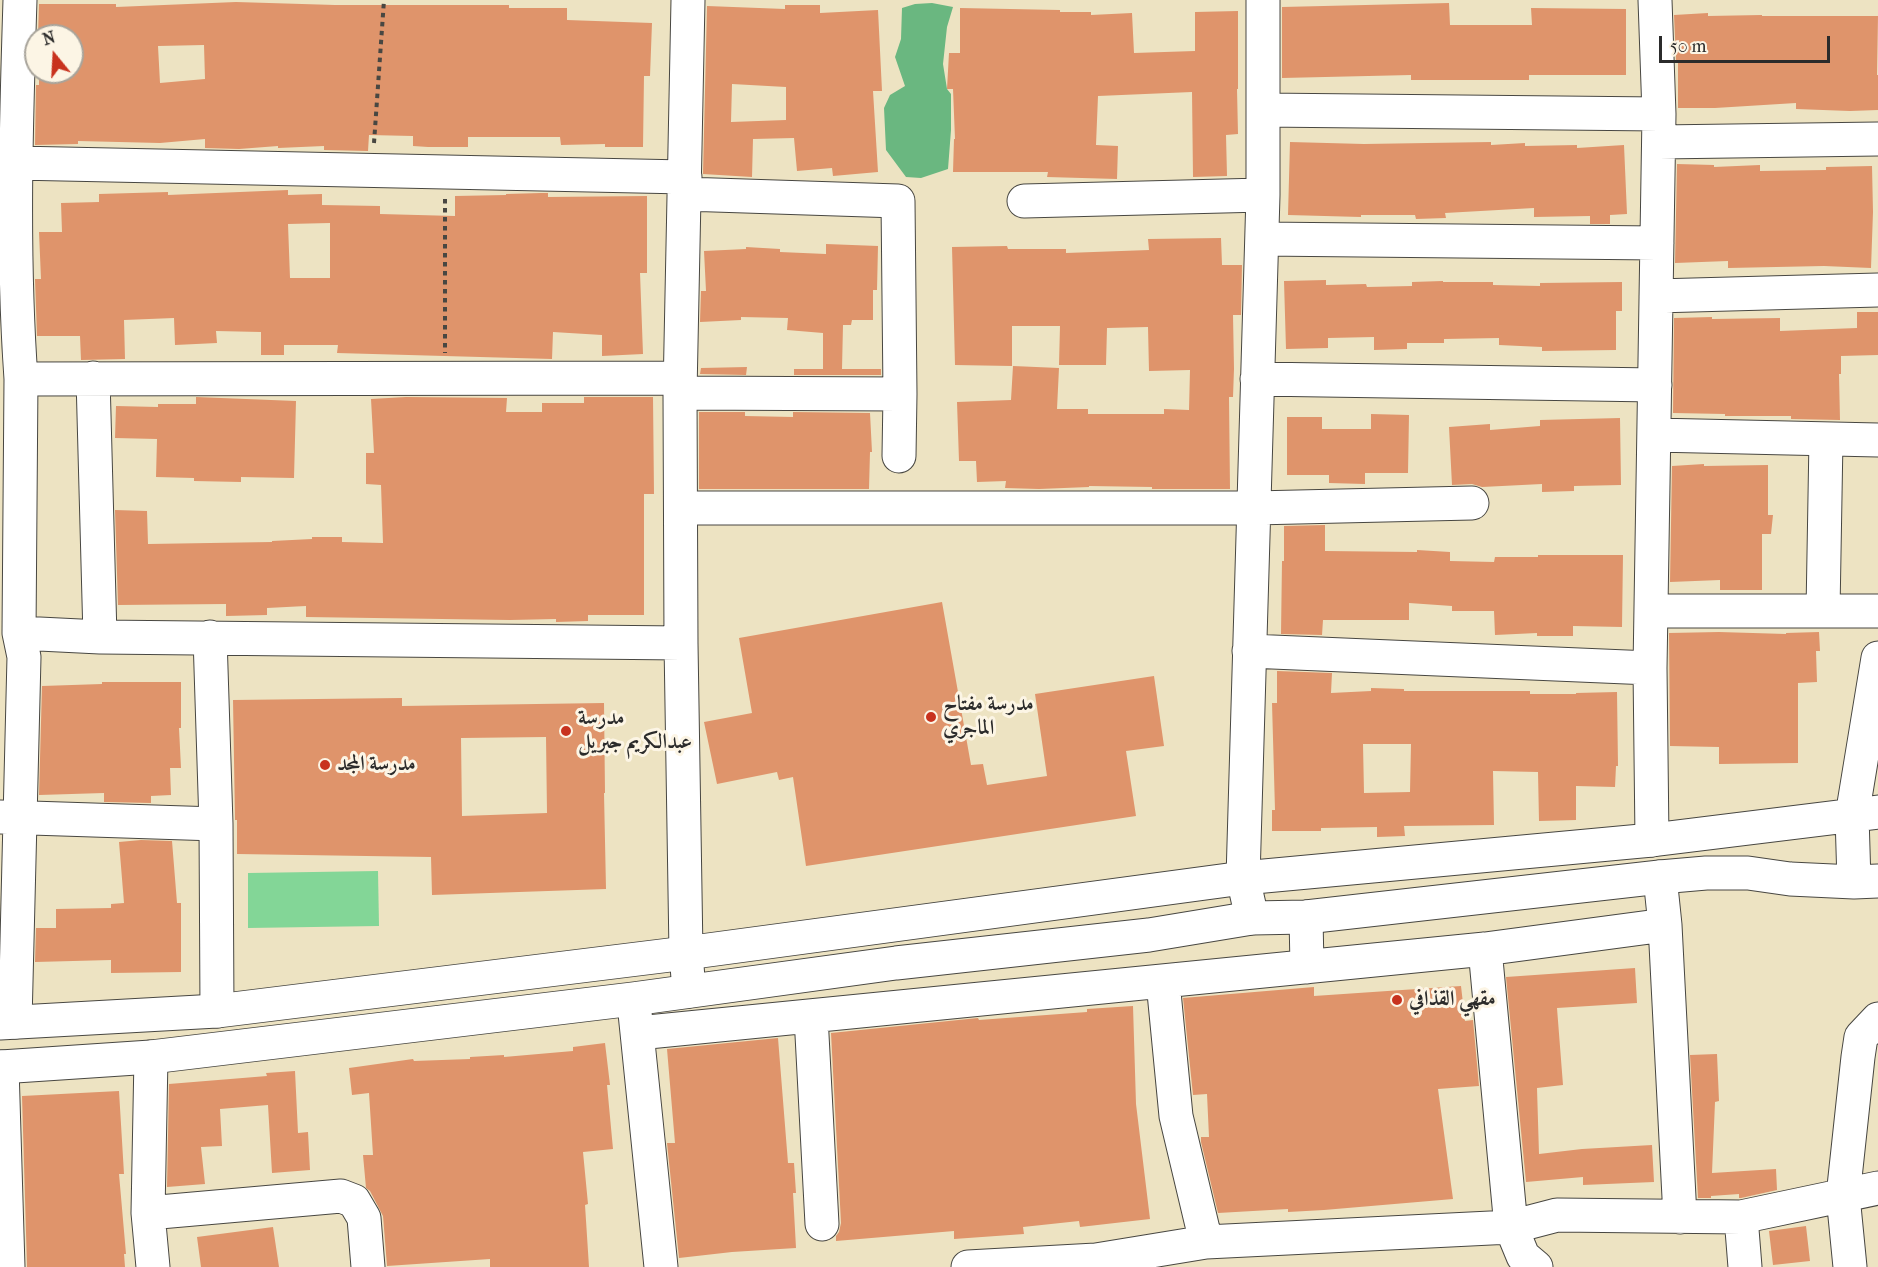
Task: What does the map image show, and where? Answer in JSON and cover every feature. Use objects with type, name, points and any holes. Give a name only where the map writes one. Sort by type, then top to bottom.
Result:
[{"type":"street","points":[[21,0],[9,341],[21,379],[10,818],[8,1022],[217,1011],[686,953],[1243,878],[1652,840],[1865,814]]},
{"type":"street","points":[[688,0],[680,385],[681,643],[686,953],[689,991]]},
{"type":"street","points":[[1252,918],[1243,878],[1262,239],[1263,0]]},
{"type":"street","points":[[1652,840],[1650,668],[1659,128],[1655,0]]},
{"type":"street","points":[[1263,110],[1878,139]]},
{"type":"street","points":[[15,163],[445,171],[684,185],[898,201],[899,456]]},
{"type":"street","points":[[1024,201],[1263,195]]},
{"type":"street","points":[[1262,239],[1657,243]]},
{"type":"street","points":[[1656,296],[1878,290]]},
{"type":"street","points":[[93,378],[100,637]]},
{"type":"street","points":[[21,379],[445,378],[900,394]]},
{"type":"street","points":[[1257,380],[1655,386]]},
{"type":"street","points":[[1654,435],[1878,440]]},
{"type":"street","points":[[1823,611],[1826,439]]},
{"type":"street","points":[[681,508],[1254,508],[1472,503]]},
{"type":"street","points":[[1651,611],[1878,611]]},
{"type":"street","points":[[14,649],[100,637],[681,643]]},
{"type":"street","points":[[210,637],[216,824],[217,1011]]},
{"type":"street","points":[[1250,651],[1650,668]]},
{"type":"street","points":[[8,1267],[1,1067],[151,1057],[633,999],[896,963],[1149,935],[1252,918],[1306,917],[1660,877],[1706,873],[1748,873],[1790,879],[1866,881],[1865,814],[1878,658]]},
{"type":"street","points":[[10,818],[216,824]]},
{"type":"street","points":[[1660,877],[1665,925],[1680,1217]]},
{"type":"street","points":[[1306,917],[1307,967]]},
{"type":"street","points":[[638,1033],[1485,949],[1665,925]]},
{"type":"street","points":[[1485,949],[1511,1227],[1523,1256],[1536,1267]]},
{"type":"street","points":[[1163,982],[1176,1116],[1206,1242]]},
{"type":"street","points":[[633,999],[661,1267]]},
{"type":"street","points":[[811,1016],[822,1224]]},
{"type":"street","points":[[1850,1267],[1843,1196],[1861,1037],[1878,1018]]},
{"type":"street","points":[[151,1057],[148,1213],[153,1267]]},
{"type":"street","points":[[968,1267],[1097,1263],[1206,1242],[1511,1227],[1557,1215],[1741,1217],[1878,1188]]},
{"type":"street","points":[[148,1213],[340,1196],[354,1201],[364,1218],[368,1267]]},
{"type":"street","points":[[1741,1217],[1745,1267]]},
{"type":"path","points":[[372,171],[384,0]]},
{"type":"path","points":[[445,171],[445,378]]},
{"type":"green space","points":[[932,3],[953,7],[947,27],[943,64],[947,89],[951,94],[948,169],[921,178],[906,177],[886,150],[884,108],[890,95],[905,86],[895,57],[901,39],[902,8],[915,4]]},
{"type":"green space","points":[[378,871],[379,926],[248,928],[248,873]]},
{"type":"building","points":[[236,2],[335,5],[509,5],[509,8],[567,8],[567,20],[652,23],[650,76],[644,76],[643,147],[605,147],[605,144],[561,145],[560,137],[468,137],[468,147],[428,147],[413,146],[413,136],[369,135],[368,151],[324,150],[324,146],[205,148],[205,139],[160,143],[78,141],[78,144],[35,145],[36,85],[84,84],[84,24],[38,24],[39,4],[116,4],[116,7]],"holes":[[[204,45],[205,79],[160,83],[158,46]]]},
{"type":"building","points":[[1449,3],[1450,25],[1532,25],[1531,8],[1626,9],[1626,75],[1529,75],[1529,80],[1411,80],[1411,75],[1282,78],[1282,7]]},
{"type":"building","points":[[785,5],[820,5],[820,13],[878,10],[882,91],[873,91],[878,172],[833,176],[832,168],[797,171],[794,138],[753,139],[752,177],[703,174],[707,6],[785,9]],"holes":[[[732,84],[786,87],[786,120],[731,122]]]},
{"type":"building","points":[[960,8],[1060,10],[1060,12],[1091,12],[1091,15],[1132,13],[1134,53],[1195,51],[1195,12],[1238,11],[1238,134],[1226,135],[1227,176],[1193,177],[1192,92],[1098,96],[1096,145],[1118,146],[1117,179],[1047,177],[1048,172],[953,172],[955,139],[953,89],[947,89],[949,53],[960,53]]},
{"type":"building","points":[[1708,13],[1708,16],[1878,16],[1878,110],[1796,109],[1796,103],[1678,108],[1678,60],[1676,60],[1674,15]]},
{"type":"building","points":[[1290,142],[1364,144],[1491,142],[1491,145],[1525,143],[1525,146],[1577,145],[1577,148],[1624,145],[1627,214],[1610,215],[1610,224],[1590,224],[1590,216],[1534,217],[1534,208],[1445,213],[1446,218],[1416,219],[1415,215],[1361,215],[1361,217],[1288,215]]},
{"type":"building","points":[[1677,164],[1714,165],[1714,167],[1760,165],[1760,171],[1826,170],[1826,167],[1872,166],[1871,268],[1824,266],[1728,268],[1728,261],[1675,263]]},
{"type":"building","points":[[288,190],[288,195],[322,194],[322,205],[380,206],[380,214],[455,216],[455,196],[548,193],[548,197],[647,196],[647,273],[640,273],[643,354],[602,356],[602,335],[553,332],[552,359],[337,353],[338,345],[284,345],[284,355],[261,355],[261,332],[216,331],[217,343],[175,345],[174,318],[124,320],[125,359],[81,360],[80,336],[37,336],[35,279],[41,279],[39,232],[62,232],[61,203],[99,202],[99,194],[168,192],[168,195]],"holes":[[[330,223],[330,278],[290,278],[288,224]]]},
{"type":"building","points":[[1221,238],[1222,265],[1242,265],[1241,315],[1233,315],[1233,397],[1229,397],[1230,489],[1089,486],[1039,489],[1005,488],[1006,481],[977,482],[976,461],[959,461],[957,402],[1011,400],[1013,366],[1059,368],[1057,409],[1088,409],[1088,414],[1164,414],[1164,409],[1189,410],[1190,370],[1149,371],[1148,327],[1107,328],[1106,365],[1059,365],[1060,326],[1012,326],[1012,366],[955,365],[952,247],[1007,246],[1008,249],[1066,249],[1066,253],[1149,250],[1148,239]]},
{"type":"building","points":[[826,244],[878,246],[877,290],[873,290],[873,320],[852,320],[851,325],[843,325],[842,369],[881,369],[881,375],[794,375],[794,369],[823,369],[823,333],[787,330],[788,318],[741,317],[741,320],[700,322],[701,291],[706,291],[704,251],[746,249],[746,247],[780,249],[780,252],[826,254]]},
{"type":"building","points":[[1326,280],[1326,285],[1366,284],[1367,287],[1412,286],[1412,282],[1443,281],[1540,286],[1540,283],[1622,282],[1622,311],[1616,311],[1616,350],[1542,351],[1542,347],[1499,345],[1499,338],[1444,339],[1444,343],[1407,343],[1407,349],[1374,350],[1374,337],[1328,338],[1328,348],[1286,349],[1284,281]]},
{"type":"building","points":[[1857,312],[1878,312],[1878,355],[1841,356],[1840,420],[1791,419],[1791,416],[1673,413],[1674,318],[1780,318],[1780,331],[1857,328]]},
{"type":"building","points":[[747,367],[746,375],[700,374],[701,368]]},
{"type":"building","points":[[196,397],[296,401],[294,478],[241,477],[241,482],[156,477],[157,439],[115,438],[116,406],[158,407],[158,404],[196,404]]},
{"type":"building","points":[[584,397],[653,397],[654,494],[644,494],[644,615],[588,615],[588,621],[556,622],[556,619],[306,617],[306,606],[267,608],[267,615],[226,616],[226,604],[118,605],[115,510],[147,511],[148,544],[272,542],[312,539],[312,537],[342,537],[342,542],[383,543],[381,485],[366,484],[366,453],[374,453],[371,399],[507,398],[506,412],[542,412],[542,403],[584,403]]},
{"type":"building","points":[[699,412],[745,412],[745,416],[793,417],[793,412],[870,413],[872,452],[870,452],[869,489],[699,489]]},
{"type":"building","points":[[1371,414],[1409,415],[1408,473],[1365,473],[1365,484],[1329,483],[1329,475],[1287,475],[1287,417],[1322,417],[1322,429],[1371,429]]},
{"type":"building","points":[[1620,418],[1621,485],[1574,486],[1574,491],[1542,492],[1542,484],[1482,487],[1472,484],[1452,485],[1449,427],[1490,424],[1490,430],[1540,426],[1540,420]]},
{"type":"building","points":[[1704,464],[1704,466],[1768,465],[1768,515],[1773,515],[1771,534],[1762,534],[1762,590],[1720,590],[1720,580],[1670,582],[1672,466]]},
{"type":"building","points":[[1325,525],[1325,551],[1450,552],[1450,561],[1494,562],[1495,557],[1623,555],[1622,627],[1573,626],[1573,636],[1537,636],[1537,633],[1495,635],[1494,611],[1452,611],[1452,606],[1409,603],[1409,620],[1323,620],[1322,635],[1281,634],[1284,526]]},
{"type":"building","points":[[942,602],[971,765],[983,764],[987,785],[1047,776],[1035,694],[1154,676],[1164,746],[1126,751],[1136,816],[806,866],[793,777],[779,780],[777,772],[717,784],[704,722],[752,713],[739,638]]},
{"type":"building","points":[[1819,632],[1820,651],[1816,651],[1817,682],[1798,683],[1798,763],[1719,764],[1719,747],[1670,746],[1669,633],[1786,634]]},
{"type":"building","points":[[1277,671],[1332,673],[1331,693],[1371,691],[1371,688],[1404,689],[1404,691],[1530,691],[1530,694],[1617,692],[1618,766],[1616,766],[1615,787],[1576,786],[1576,820],[1539,821],[1538,772],[1493,771],[1494,825],[1404,826],[1405,836],[1377,837],[1377,827],[1321,828],[1321,831],[1272,831],[1272,810],[1275,810],[1272,703],[1277,703]],"holes":[[[1363,744],[1411,744],[1410,792],[1364,793]]]},
{"type":"building","points":[[102,682],[181,682],[181,728],[179,728],[181,768],[170,768],[171,795],[151,796],[151,803],[104,802],[104,793],[39,795],[42,686],[102,684]]},
{"type":"building","points":[[402,698],[402,706],[604,703],[606,889],[432,895],[431,857],[237,854],[233,700]],"holes":[[[546,737],[547,813],[462,816],[461,738]]]},
{"type":"building","points":[[172,841],[177,903],[181,903],[181,972],[111,973],[111,960],[35,962],[36,928],[56,928],[56,909],[111,908],[111,904],[124,903],[119,842]]},
{"type":"building","points":[[1635,968],[1637,1003],[1557,1008],[1563,1085],[1537,1088],[1539,1154],[1652,1145],[1654,1182],[1583,1185],[1583,1177],[1526,1182],[1506,977]]},
{"type":"building","points":[[1461,986],[1465,1021],[1473,1020],[1479,1086],[1438,1089],[1453,1199],[1324,1210],[1288,1212],[1288,1209],[1218,1213],[1201,1142],[1201,1137],[1209,1137],[1207,1094],[1193,1095],[1183,998],[1314,987],[1314,996]]},
{"type":"building","points":[[1133,1006],[1136,1104],[1150,1219],[1080,1227],[1079,1221],[1023,1227],[1024,1234],[954,1239],[954,1231],[836,1241],[841,1223],[831,1033],[978,1018],[979,1020],[1087,1012],[1087,1009]]},
{"type":"building","points":[[778,1038],[788,1163],[794,1163],[796,1248],[679,1258],[667,1143],[675,1143],[667,1049]]},
{"type":"building","points":[[605,1043],[610,1085],[607,1085],[613,1149],[583,1152],[588,1204],[585,1205],[589,1267],[490,1267],[490,1259],[387,1266],[383,1216],[370,1191],[366,1188],[363,1155],[373,1155],[369,1093],[352,1095],[349,1068],[413,1059],[414,1061],[470,1059],[470,1057],[504,1055],[504,1057],[573,1051],[573,1047]]},
{"type":"building","points":[[1717,1054],[1719,1101],[1715,1102],[1712,1173],[1776,1169],[1777,1190],[1741,1198],[1739,1194],[1698,1198],[1690,1055]]},
{"type":"building","points":[[295,1071],[298,1133],[308,1132],[310,1170],[272,1173],[268,1105],[220,1109],[222,1146],[201,1147],[205,1184],[167,1187],[169,1084],[267,1076],[266,1073]]},
{"type":"building","points":[[119,1091],[124,1174],[119,1174],[126,1254],[124,1254],[125,1267],[27,1267],[22,1096]]},
{"type":"building","points":[[1806,1226],[1810,1261],[1773,1265],[1769,1231]]},
{"type":"building","points":[[273,1227],[279,1267],[201,1267],[197,1237]]},
{"type":"place","name":"مدرسة مفتاح الماجري","points":[[931,717]]},
{"type":"place","name":"مدرسة عبدالكريم جبريل","points":[[566,731]]},
{"type":"place","name":"مدرسة المجد","points":[[325,765]]},
{"type":"place","name":"مقهي القذافي","points":[[1397,1000]]}]
